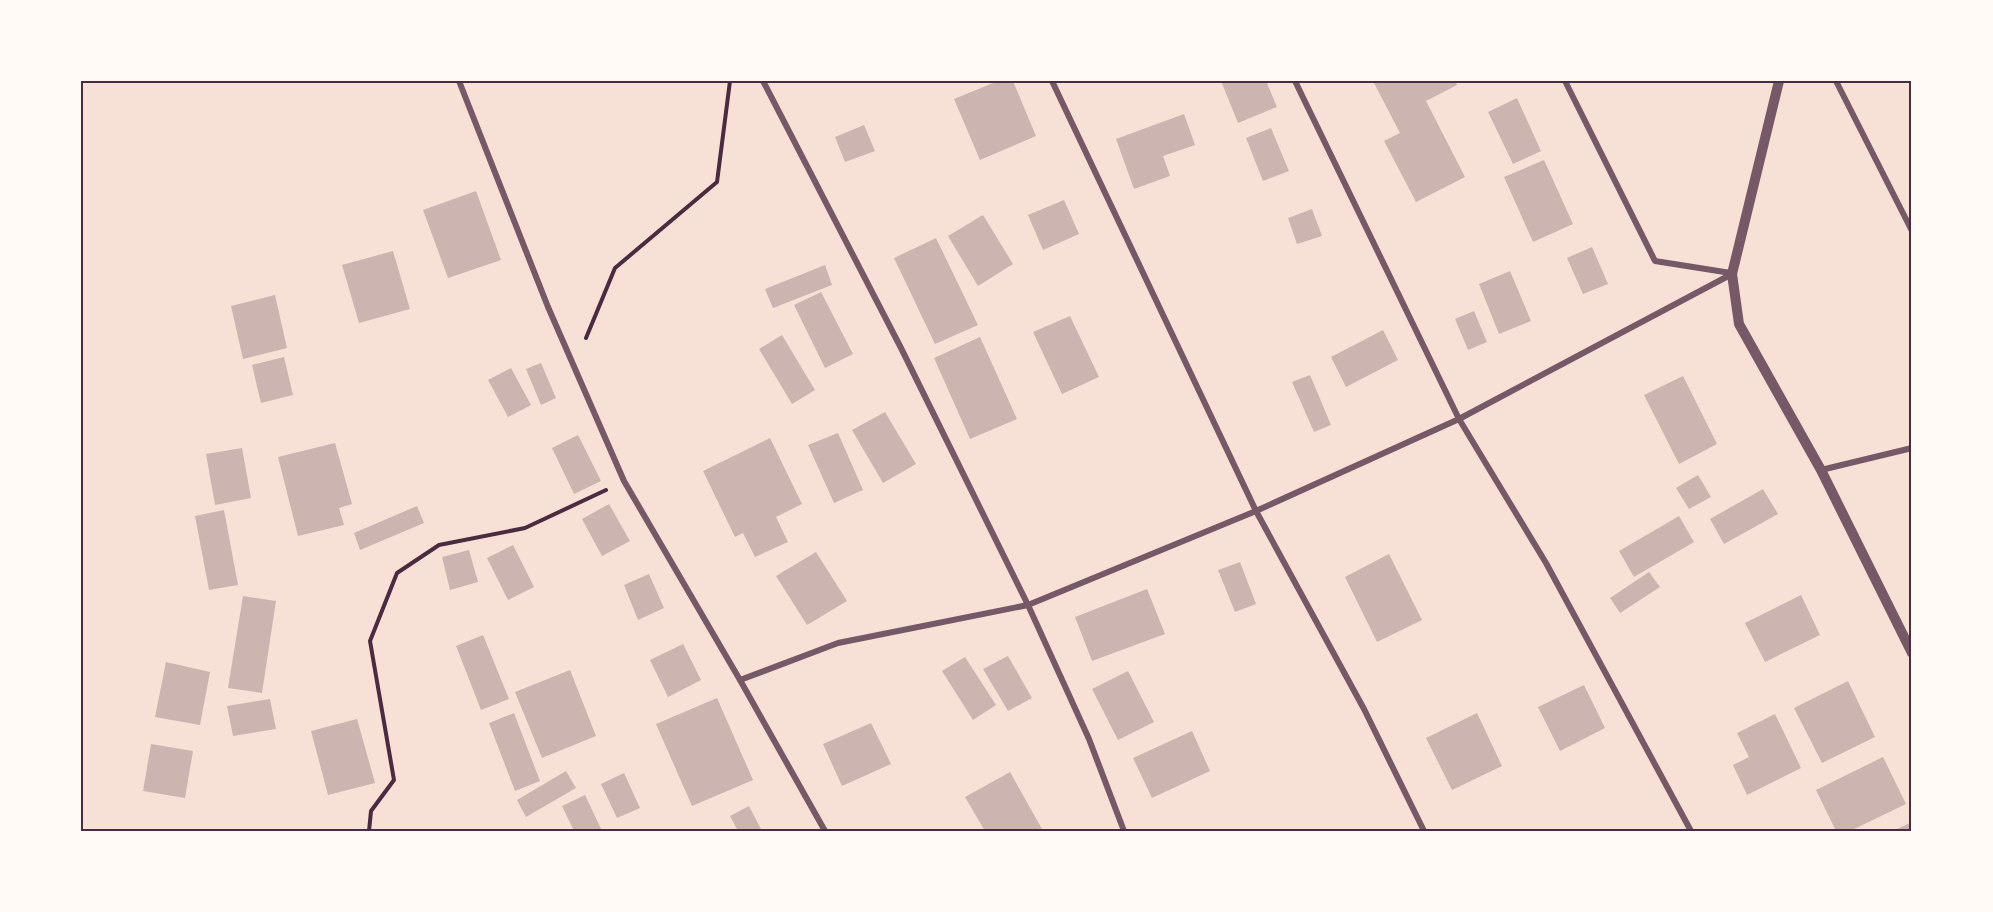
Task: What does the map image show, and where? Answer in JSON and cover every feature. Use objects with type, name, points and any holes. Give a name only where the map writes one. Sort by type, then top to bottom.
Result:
[{"type":"street","points":[[459,81],[548,307],[624,481],[825,831]]},
{"type":"street","points":[[763,81],[901,348],[1028,604],[1089,740],[1124,831]]},
{"type":"street","points":[[1052,81],[1256,511],[1364,710],[1424,831]]},
{"type":"street","points":[[1295,81],[1459,418],[1546,563],[1691,831]]},
{"type":"street","points":[[1565,81],[1655,261],[1732,274]]},
{"type":"street","points":[[1779,81],[1732,274],[1739,324],[1821,470],[1912,653]]},
{"type":"street","points":[[1836,81],[1912,231]]},
{"type":"street","points":[[740,680],[838,643],[1028,604],[1256,511],[1459,418],[1732,274]]},
{"type":"street","points":[[1821,470],[1912,448]]},
{"type":"path","points":[[574,367],[615,268],[717,182],[730,81]]},
{"type":"path","points":[[369,831],[371,812],[394,780],[370,641],[397,573],[439,545],[525,528],[624,481]]},
{"type":"building","points":[[998,81],[1013,81],[1036,136],[980,160],[954,99]]},
{"type":"building","points":[[1221,81],[1266,81],[1277,107],[1238,123]]},
{"type":"building","points":[[1373,81],[1455,81],[1457,85],[1426,101],[1465,177],[1416,202],[1384,141],[1400,133]]},
{"type":"building","points":[[1517,98],[1541,151],[1513,164],[1488,112]]},
{"type":"building","points":[[1184,114],[1195,145],[1163,156],[1170,176],[1134,189],[1116,139]]},
{"type":"building","points":[[864,125],[875,151],[845,162],[835,137]]},
{"type":"building","points":[[1271,128],[1289,171],[1263,181],[1246,138]]},
{"type":"building","points":[[1544,160],[1573,224],[1533,242],[1504,177]]},
{"type":"building","points":[[476,191],[501,260],[448,278],[423,210]]},
{"type":"building","points":[[1064,200],[1079,234],[1043,250],[1028,215]]},
{"type":"building","points":[[1312,209],[1322,236],[1297,244],[1288,218]]},
{"type":"building","points":[[983,215],[1013,264],[978,286],[948,236]]},
{"type":"building","points":[[936,238],[978,325],[935,344],[894,258]]},
{"type":"building","points":[[1592,247],[1608,284],[1583,294],[1567,258]]},
{"type":"building","points":[[393,251],[410,309],[359,323],[342,265]]},
{"type":"building","points":[[825,265],[832,285],[773,308],[765,289]]},
{"type":"building","points":[[1510,271],[1531,321],[1499,334],[1479,284]]},
{"type":"building","points":[[821,292],[853,354],[825,368],[794,305]]},
{"type":"building","points":[[275,295],[287,348],[243,359],[231,306]]},
{"type":"building","points":[[1474,311],[1487,342],[1468,350],[1455,319]]},
{"type":"building","points":[[1070,316],[1099,377],[1062,394],[1033,332]]},
{"type":"building","points":[[1383,330],[1398,360],[1346,387],[1331,357]]},
{"type":"building","points":[[782,335],[815,390],[792,404],[759,349]]},
{"type":"building","points":[[980,337],[1017,419],[970,439],[934,358]]},
{"type":"building","points":[[284,357],[293,395],[261,403],[252,365]]},
{"type":"building","points":[[541,363],[556,398],[541,405],[526,369]]},
{"type":"building","points":[[511,368],[531,405],[508,417],[488,380]]},
{"type":"building","points":[[1310,375],[1331,425],[1314,432],[1292,382]]},
{"type":"building","points":[[1683,376],[1717,444],[1679,464],[1644,395]]},
{"type":"building","points":[[885,412],[916,464],[883,483],[852,430]]},
{"type":"building","points":[[838,433],[863,490],[834,503],[808,445]]},
{"type":"building","points":[[578,435],[601,481],[574,494],[552,448]]},
{"type":"building","points":[[770,438],[802,504],[776,517],[788,542],[755,557],[743,533],[735,537],[703,471]]},
{"type":"building","points":[[335,443],[352,504],[339,508],[344,525],[298,536],[278,457]]},
{"type":"building","points":[[242,448],[251,498],[215,505],[206,454]]},
{"type":"building","points":[[1698,475],[1711,497],[1689,509],[1676,488]]},
{"type":"building","points":[[1763,489],[1778,514],[1724,544],[1710,519]]},
{"type":"building","points":[[609,504],[630,541],[602,556],[582,519]]},
{"type":"building","points":[[417,506],[424,523],[360,550],[354,533]]},
{"type":"building","points":[[224,510],[238,585],[209,590],[195,516]]},
{"type":"building","points":[[1679,516],[1694,542],[1634,577],[1619,551]]},
{"type":"building","points":[[513,545],[534,587],[508,600],[487,558]]},
{"type":"building","points":[[469,550],[478,582],[450,590],[442,557]]},
{"type":"building","points":[[816,552],[847,601],[807,625],[776,576]]},
{"type":"building","points":[[1389,554],[1422,620],[1377,642],[1345,577]]},
{"type":"building","points":[[1240,562],[1256,604],[1235,612],[1218,570]]},
{"type":"building","points":[[1649,572],[1660,587],[1620,613],[1610,598]]},
{"type":"building","points":[[649,574],[664,608],[638,620],[624,585]]},
{"type":"building","points":[[1147,589],[1165,634],[1092,661],[1075,617]]},
{"type":"building","points":[[1801,595],[1820,635],[1765,662],[1745,623]]},
{"type":"building","points":[[243,596],[276,601],[262,693],[228,688]]},
{"type":"building","points":[[483,635],[509,699],[481,710],[456,646]]},
{"type":"building","points":[[683,644],[701,680],[668,697],[650,660]]},
{"type":"building","points":[[1008,656],[1032,698],[1008,711],[983,669]]},
{"type":"building","points":[[965,657],[996,705],[973,720],[942,671]]},
{"type":"building","points":[[166,662],[210,672],[200,725],[155,717]]},
{"type":"building","points":[[570,670],[596,736],[542,758],[515,692]]},
{"type":"building","points":[[1128,671],[1154,722],[1118,740],[1092,689]]},
{"type":"building","points":[[1848,681],[1875,737],[1822,763],[1794,708]]},
{"type":"building","points":[[1584,685],[1605,728],[1560,751],[1538,707]]},
{"type":"building","points":[[717,698],[753,780],[692,806],[656,724]]},
{"type":"building","points":[[270,699],[276,729],[233,736],[227,706]]},
{"type":"building","points":[[514,713],[540,781],[515,791],[489,723]]},
{"type":"building","points":[[1477,713],[1502,766],[1452,790],[1426,738]]},
{"type":"building","points":[[1775,714],[1801,768],[1747,795],[1733,765],[1749,757],[1737,733]]},
{"type":"building","points":[[357,719],[375,783],[328,795],[311,731]]},
{"type":"building","points":[[871,723],[891,764],[842,786],[823,744]]},
{"type":"building","points":[[1192,731],[1210,771],[1152,798],[1133,758]]},
{"type":"building","points":[[151,744],[193,751],[185,798],[143,791]]},
{"type":"building","points":[[1883,757],[1906,804],[1850,831],[1836,831],[1816,790]]},
{"type":"building","points":[[566,771],[576,788],[526,817],[517,800]]},
{"type":"building","points":[[1010,772],[1042,829],[1038,831],[985,831],[965,797]]},
{"type":"building","points":[[624,773],[640,808],[617,818],[601,784]]},
{"type":"building","points":[[585,795],[602,831],[574,831],[562,806]]},
{"type":"building","points":[[749,806],[762,831],[738,831],[730,816]]},
{"type":"building","points":[[1912,822],[1912,831],[1893,831]]}]
